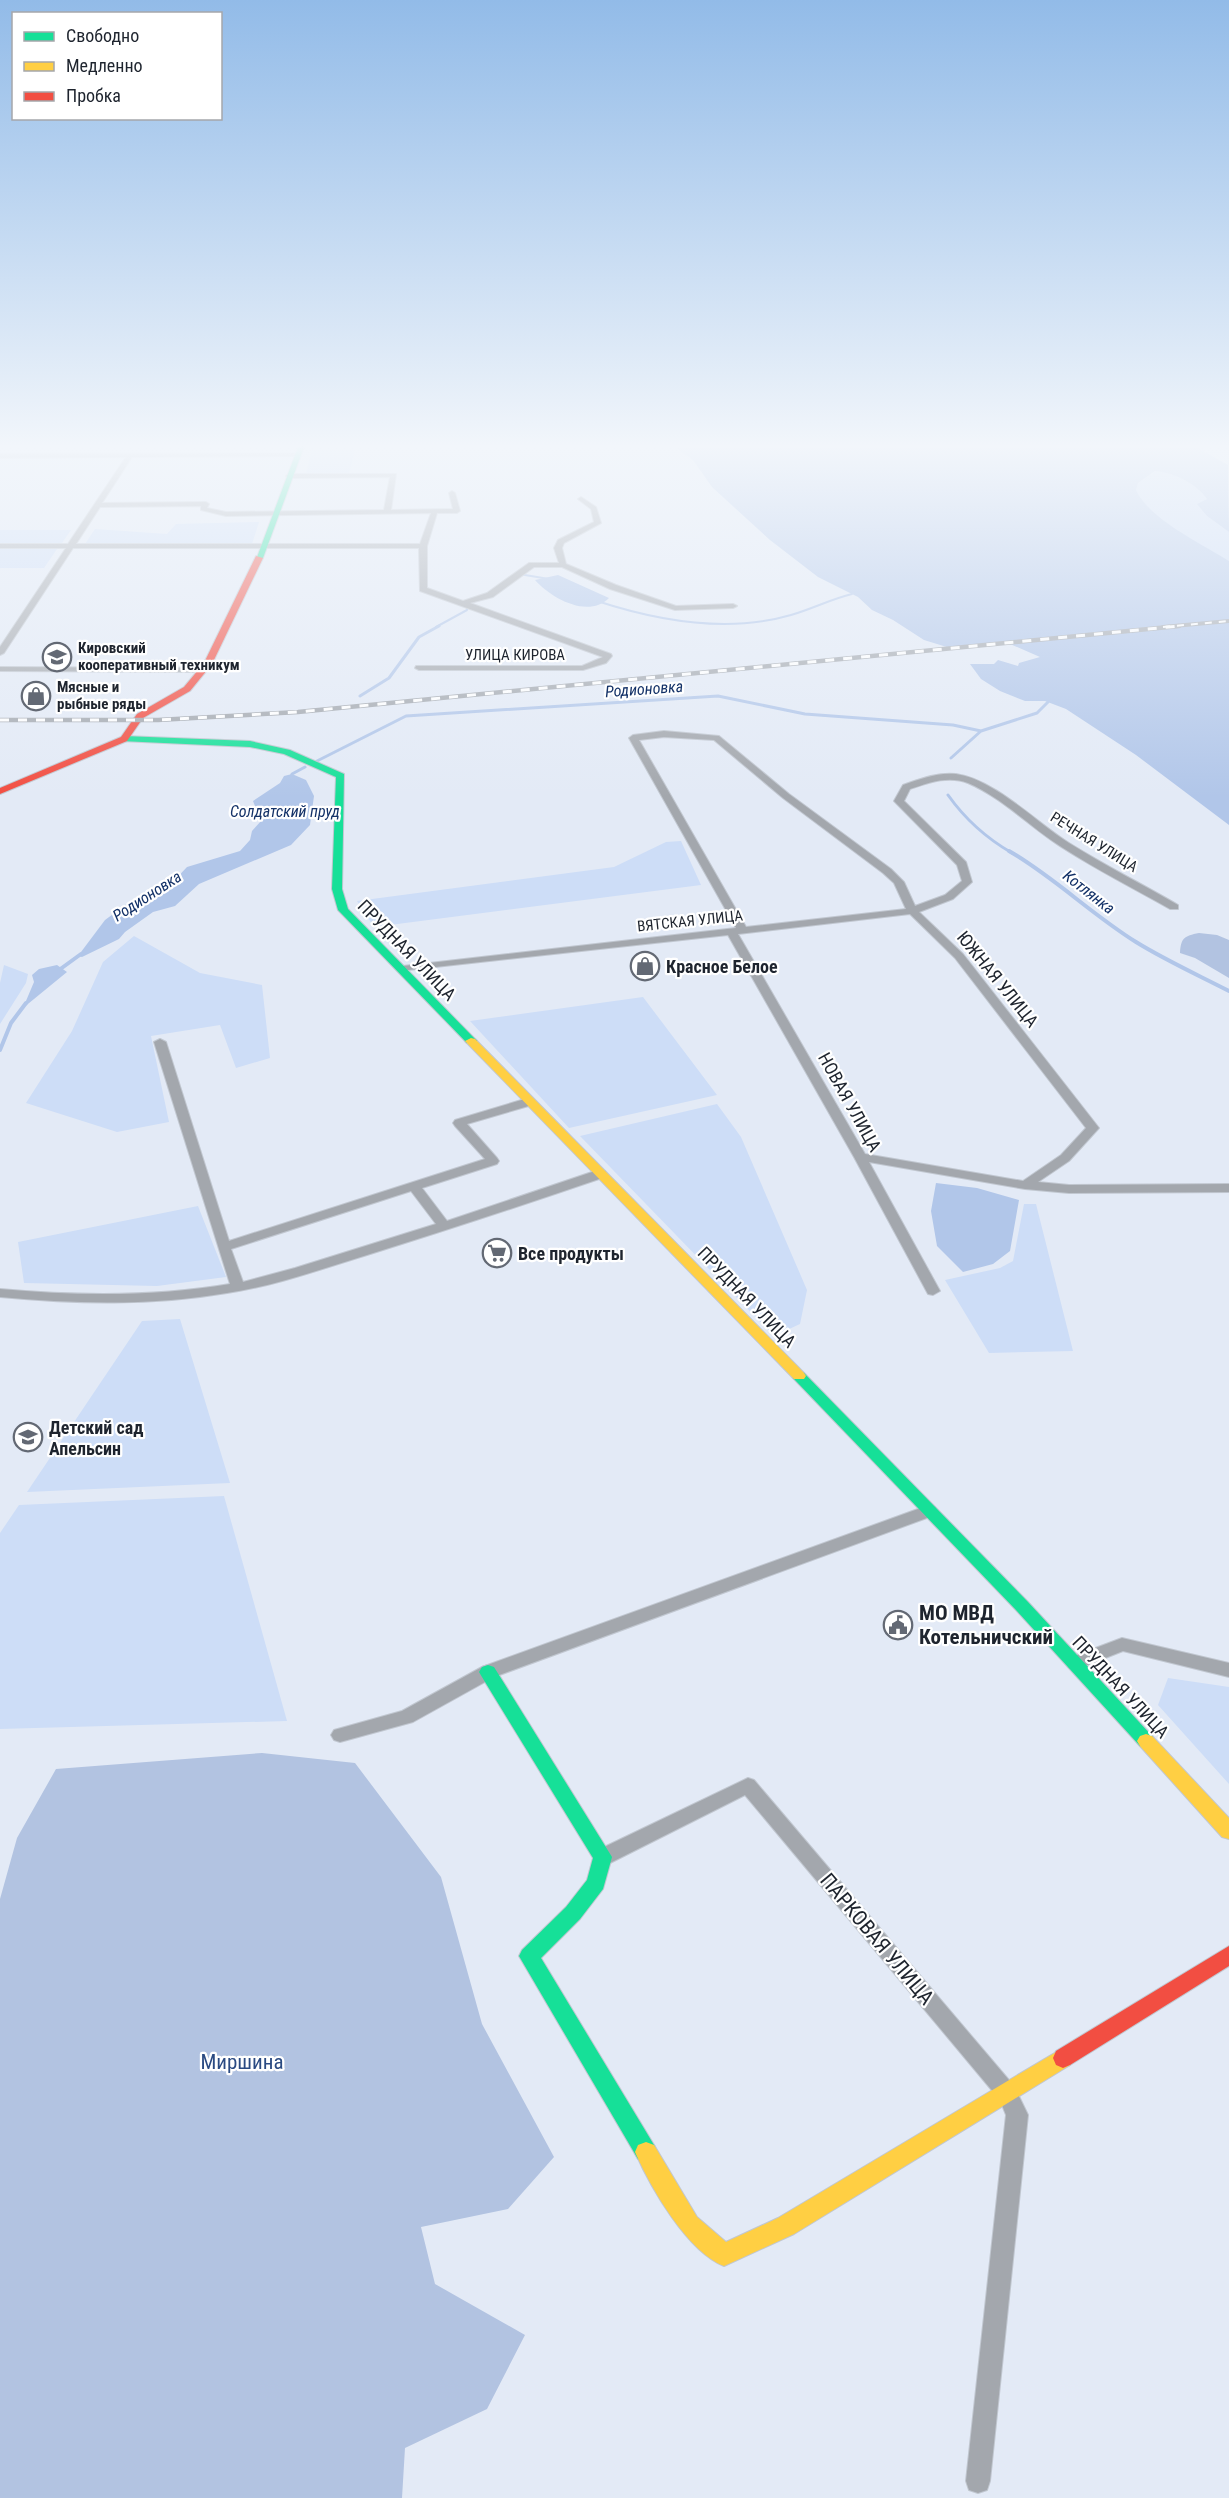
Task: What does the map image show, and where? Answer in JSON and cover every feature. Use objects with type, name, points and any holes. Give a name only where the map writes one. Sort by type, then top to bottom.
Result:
[{"type":"street","points":[[0,653],[60,564]]},
{"type":"street","points":[[0,791],[124,739],[132,731],[140,716],[184,691],[204,670],[256,564]]},
{"type":"street","points":[[423,564],[423,589],[463,603],[490,594],[531,565],[563,565],[613,587],[675,608],[733,606]]},
{"type":"street","name":"УЛИЦА КИРОВА","points":[[419,668],[583,668],[603,661],[608,656],[463,603]]},
{"type":"street","points":[[0,669],[204,670]]},
{"type":"street","name":"НОВАЯ УЛИЦА","points":[[716,738],[664,734],[633,738],[933,1291]]},
{"type":"street","name":"ЮЖНАЯ УЛИЦА","points":[[716,738],[786,796],[899,882],[912,911],[959,956],[1093,1128],[1065,1158],[1025,1185]]},
{"type":"street","name":"ПРУДНАЯ УЛИЦА","points":[[124,739],[214,739],[269,747],[320,765],[341,776],[337,889],[342,910],[358,929],[403,969],[528,1102],[929,1511],[1075,1664],[1229,1831]]},
{"type":"street","name":"ВЯТСКАЯ УЛИЦА","points":[[403,969],[912,911],[949,897],[967,882],[967,876],[963,864],[899,801],[906,787],[919,781],[956,777],[970,781]]},
{"type":"street","name":"РЕЧНАЯ УЛИЦА","points":[[970,781],[1012,806],[1065,845],[1174,907]]},
{"type":"street","points":[[160,1042],[238,1287]]},
{"type":"street","points":[[224,1247],[494,1161],[459,1123],[528,1102]]},
{"type":"street","points":[[860,1157],[1025,1185],[1069,1189],[1229,1188]]},
{"type":"street","points":[[0,1293],[52,1298],[144,1298],[238,1287],[444,1226],[600,1174]]},
{"type":"street","points":[[414,1186],[444,1226]]},
{"type":"street","points":[[340,1735],[407,1717],[488,1672],[929,1511]]},
{"type":"street","points":[[1075,1664],[1122,1644],[1229,1670]]},
{"type":"street","points":[[488,1672],[603,1857],[596,1883],[573,1913],[529,1956],[689,2225],[724,2255],[786,2226],[1007,2094],[1229,1955]]},
{"type":"street","name":"ПАРКОВАЯ УЛИЦА","points":[[603,1857],[748,1785],[1007,2094],[1017,2115],[978,2481]]},
{"type":"shaded area","points":[[0,564],[47,564],[44,568],[0,568]]},
{"type":"shaded area","points":[[681,841],[701,885],[374,927],[357,901],[614,867],[666,842]]},
{"type":"shaded area","points":[[134,936],[200,973],[262,985],[270,1058],[236,1068],[220,1025],[151,1036],[169,1122],[117,1132],[26,1103],[72,1031],[103,962]]},
{"type":"shaded area","points":[[4,965],[28,974],[26,983],[0,1024],[0,983]]},
{"type":"shaded area","points":[[643,997],[717,1095],[569,1128],[470,1021]]},
{"type":"shaded area","points":[[717,1104],[741,1137],[807,1290],[800,1324],[774,1336],[580,1136]]},
{"type":"shaded area","points":[[1024,1204],[1036,1204],[1073,1351],[989,1353],[945,1280],[1000,1268],[1013,1261]]},
{"type":"shaded area","points":[[198,1206],[226,1277],[157,1286],[24,1283],[18,1242]]},
{"type":"shaded area","points":[[180,1319],[230,1483],[27,1492],[142,1321]]},
{"type":"shaded area","points":[[224,1496],[287,1721],[0,1729],[0,1533],[19,1505]]},
{"type":"shaded area","points":[[1168,1678],[1229,1687],[1229,1784],[1158,1705]]},
{"type":"green space","points":[[1199,933],[1217,935],[1229,940],[1229,978],[1195,958],[1180,953],[1184,939]]},
{"type":"green space","name":"Миршина","points":[[262,1753],[355,1763],[441,1877],[482,2024],[554,2157],[508,2209],[421,2227],[435,2284],[525,2335],[487,2409],[405,2448],[402,2498],[0,2498],[0,1899],[17,1838],[56,1769]]},
{"type":"water","points":[[801,564],[1229,564],[1229,825],[1136,755],[1066,709],[1045,701],[1025,701],[1000,691],[981,679],[970,664],[994,664],[998,660],[1018,666],[1019,663],[1040,657],[1010,644],[950,648],[924,640],[893,620],[872,610],[858,597],[818,577]]},
{"type":"water","points":[[558,575],[609,598],[591,607],[570,604],[550,593],[535,580]]},
{"type":"water","name":"Солдатский пруд","points":[[292,774],[306,780],[314,796],[310,825],[291,845],[199,884],[175,906],[153,912],[119,939],[82,957],[78,956],[105,920],[135,898],[169,886],[187,867],[240,851],[250,840],[252,831],[261,821],[253,801],[280,783],[284,776]]},
{"type":"water","points":[[57,965],[67,972],[23,1008],[34,982],[32,975],[39,969]]},
{"type":"water","points":[[936,1183],[977,1188],[1019,1200],[1010,1251],[993,1264],[963,1272],[937,1246],[931,1211]]},
{"type":"waterway","points":[[519,574],[549,579]]},
{"type":"waterway","points":[[597,601],[669,619],[718,624],[743,623],[791,615],[852,594]]},
{"type":"waterway","points":[[436,627],[467,610],[467,605],[480,599]]},
{"type":"waterway","points":[[360,696],[389,678],[419,637],[439,626]]},
{"type":"waterway","name":"Родионовка","points":[[317,761],[406,716],[718,696],[805,714],[953,725],[981,731]]},
{"type":"waterway","name":"Котлянка","points":[[981,731],[1037,713],[1048,702]]},
{"type":"waterway","name":"Котлянка","points":[[951,758],[981,731]]},
{"type":"waterway","name":"Родионовка","points":[[291,778],[292,774],[305,767]]},
{"type":"waterway","name":"Котлянка","points":[[948,795],[977,827],[1012,853]]},
{"type":"waterway","name":"Котлянка","points":[[1009,851],[1042,872],[1136,942],[1229,991]]},
{"type":"waterway","name":"Родионовка","points":[[59,970],[81,954]]},
{"type":"waterway","name":"Родионовка","points":[[0,1050],[11,1023],[26,1003]]},
{"type":"railway","points":[[1163,627],[1229,621]]},
{"type":"railway","points":[[0,720],[158,720],[298,712],[1179,626]]},
{"type":"traffic: fast","points":[[124,739],[250,744],[287,752],[341,776],[337,889],[343,910],[471,1041]]},
{"type":"traffic: fast","points":[[799,1376],[1022,1606],[1146,1741]]},
{"type":"traffic: fast","points":[[488,1672],[603,1857],[596,1883],[573,1913],[529,1956],[646,2152]]},
{"type":"traffic: slow","points":[[471,1041],[799,1376]]},
{"type":"traffic: slow","points":[[1146,1741],[1229,1831]]},
{"type":"traffic: slow","points":[[646,2152],[689,2225],[724,2255],[786,2226],[1063,2058]]},
{"type":"traffic: jam","points":[[0,791],[124,739],[140,716],[187,689],[208,664],[256,564]]},
{"type":"traffic: jam","points":[[1063,2058],[1229,1955]]},
{"type":"place","name":"Кировский кооперативный техникум","points":[[57,657]]},
{"type":"place","name":"Мясные и рыбные ряды","points":[[36,696]]},
{"type":"place","name":"Красное Белое","points":[[645,966]]},
{"type":"place","name":"Все продукты","points":[[497,1253]]},
{"type":"place","name":"Детский сад Апельсин","points":[[28,1437]]},
{"type":"place","name":"МО МВД Котельничский","points":[[898,1625]]}]
